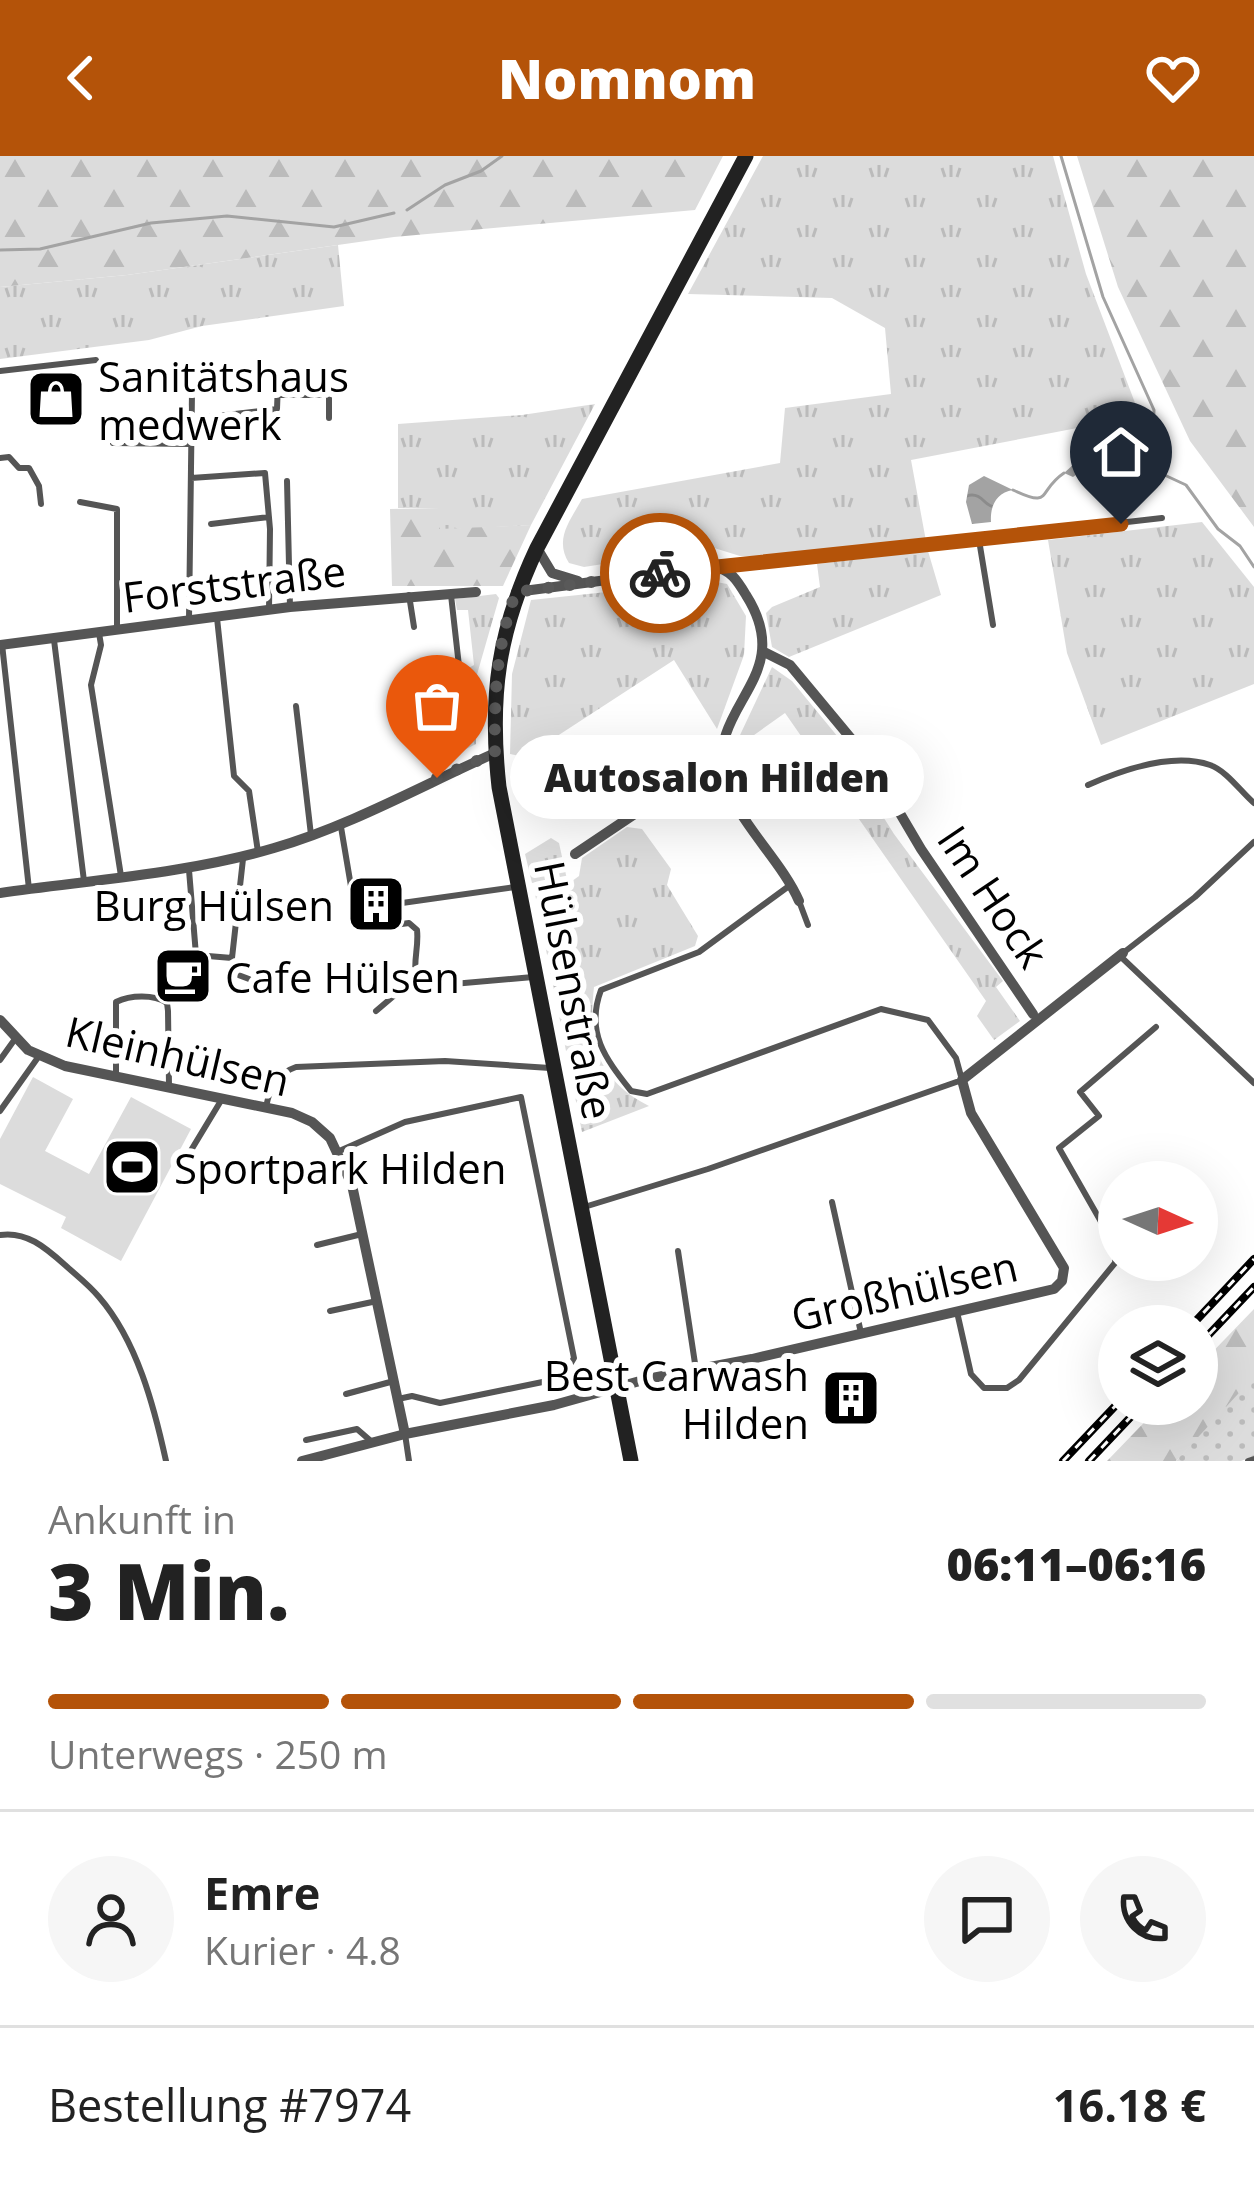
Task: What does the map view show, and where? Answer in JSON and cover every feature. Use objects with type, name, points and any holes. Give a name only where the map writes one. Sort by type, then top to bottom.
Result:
[{"type":"main road","name":"Hülsenstraße","points":[[632,1461],[518,886],[495,753],[495,677],[516,592],[537,548],[746,156]]},
{"type":"street","points":[[537,548],[552,573],[587,582]]},
{"type":"street","points":[[516,592],[713,566],[725,569],[754,608],[764,652],[722,745],[722,760],[732,796],[799,901]]},
{"type":"street","name":"Forststraße","points":[[1,644],[290,607],[476,592]]},
{"type":"street","name":"Im Hock","points":[[764,652],[790,665],[868,759],[922,849],[1034,1014]]},
{"type":"street","points":[[0,893],[258,852],[340,823],[495,753]]},
{"type":"street","points":[[574,854],[695,772],[722,760]]},
{"type":"street","points":[[962,1080],[1121,954]]},
{"type":"street","name":"Kleinhülsen","points":[[0,1020],[15,1039],[39,1056],[65,1066],[292,1112],[330,1138],[352,1185],[405,1434]]},
{"type":"street","name":"Großhülsen","points":[[311,1460],[405,1434],[554,1405],[1054,1289],[1062,1281],[1064,1268],[973,1124],[962,1080]]},
{"type":"lane","points":[[0,370],[96,360]]},
{"type":"lane","points":[[329,418],[330,372]]},
{"type":"lane","points":[[189,623],[192,392],[278,382],[277,409],[192,419]]},
{"type":"lane","points":[[278,394],[329,395]]},
{"type":"lane","points":[[113,443],[191,444]]},
{"type":"lane","points":[[0,458],[9,457],[19,468],[29,468],[39,486],[40,503]]},
{"type":"lane","points":[[191,478],[265,473],[268,610]]},
{"type":"lane","points":[[287,481],[290,607]]},
{"type":"lane","points":[[80,502],[117,509],[117,631]]},
{"type":"lane","points":[[211,524],[269,518]]},
{"type":"lane","points":[[725,569],[1162,518]]},
{"type":"lane","points":[[979,540],[993,625]]},
{"type":"lane","points":[[409,595],[414,627]]},
{"type":"lane","points":[[451,595],[460,675]]},
{"type":"lane","points":[[217,618],[234,776],[249,791],[258,852]]},
{"type":"lane","points":[[100,633],[92,685],[122,875]]},
{"type":"lane","points":[[54,638],[84,881]]},
{"type":"lane","points":[[1,644],[29,889]]},
{"type":"lane","points":[[296,706],[311,835]]},
{"type":"lane","points":[[1088,785],[1135,766],[1206,764],[1220,770],[1254,803]]},
{"type":"lane","points":[[340,823],[357,922],[372,928],[409,923],[416,930],[418,944],[413,959],[416,977],[430,986],[536,976]]},
{"type":"lane","points":[[1254,842],[1195,897],[1121,954],[1254,1083]]},
{"type":"lane","points":[[244,855],[232,958],[233,973],[249,979]]},
{"type":"lane","points":[[189,866],[196,955],[232,958]]},
{"type":"lane","points":[[582,1196],[708,1169],[962,1080],[956,1058],[928,1020],[881,1009],[647,1094],[631,1091],[600,1052],[597,1002],[601,990],[699,952],[792,884]]},
{"type":"lane","points":[[395,904],[518,886]]},
{"type":"lane","points":[[799,901],[808,925]]},
{"type":"lane","points":[[376,1011],[416,977]]},
{"type":"lane","points":[[116,1078],[116,1002],[158,998],[167,1003],[169,1011],[169,1088]]},
{"type":"lane","points":[[957,1312],[971,1374],[984,1388],[1007,1388],[1019,1380],[1115,1263],[1116,1248],[1059,1148],[1099,1116],[1080,1092],[1156,1027]]},
{"type":"lane","points":[[0,1060],[15,1039]]},
{"type":"lane","points":[[0,1111],[39,1056]]},
{"type":"lane","points":[[266,1107],[269,1091],[282,1072],[296,1067],[445,1061],[554,1068]]},
{"type":"lane","points":[[338,1152],[405,1122],[521,1097],[574,1358],[562,1378],[440,1403],[412,1396],[398,1399]]},
{"type":"lane","points":[[190,1152],[222,1099]]},
{"type":"lane","points":[[832,1202],[861,1334]]},
{"type":"lane","points":[[0,1235],[22,1233],[100,1298],[133,1352],[166,1461]]},
{"type":"lane","points":[[316,1245],[362,1234]]},
{"type":"lane","points":[[678,1251],[696,1370]]},
{"type":"lane","points":[[330,1311],[376,1300]]},
{"type":"lane","points":[[346,1394],[394,1381]]},
{"type":"lane","points":[[306,1440],[357,1429],[373,1442]]},
{"type":"lane","points":[[405,1434],[409,1461]]},
{"type":"green space","points":[[0,156],[723,156],[695,210],[394,237],[127,275],[0,287]]},
{"type":"green space","points":[[763,156],[1053,156],[1086,274],[1140,416],[911,460],[926,541],[766,557],[740,556],[711,547],[584,567],[569,563],[563,538],[582,499],[780,463],[785,408],[891,394],[885,328],[832,298],[688,294]]},
{"type":"green space","points":[[1077,156],[1254,156],[1254,527],[1190,441],[1118,287]]},
{"type":"green space","points":[[338,245],[344,306],[202,326],[149,340],[0,359],[0,287],[127,275]]},
{"type":"green space","points":[[595,404],[531,525],[438,530],[438,508],[398,508],[398,424]]},
{"type":"green space","points":[[439,508],[439,529],[531,525],[503,586],[392,586],[390,509]]},
{"type":"green space","points":[[1202,522],[1254,587],[1254,684],[1101,745],[1067,653],[1048,540]]},
{"type":"green space","points":[[928,551],[941,595],[789,657],[772,647],[766,613],[820,587],[817,564]]},
{"type":"green space","points":[[711,581],[727,584],[746,616],[744,655],[717,729],[674,660],[525,757],[510,754],[512,674],[531,600]]},
{"type":"green space","points":[[496,594],[499,598],[476,678],[476,744],[452,756],[444,684],[466,681],[465,670],[474,665],[468,610],[457,610],[455,599]]},
{"type":"green space","points":[[772,667],[792,681],[870,776],[867,791],[894,834],[1003,981],[996,987],[1020,1021],[994,1040],[977,1016],[986,1001],[785,713],[733,750]]},
{"type":"green space","points":[[627,827],[642,829],[671,869],[667,885],[698,936],[695,946],[594,987],[593,1025],[599,1057],[617,1084],[649,1106],[582,1132],[535,894],[540,891],[537,882],[532,883],[525,854],[551,838],[559,843],[568,884],[579,876],[582,858]]},
{"type":"green space","name":"Sportpark Hilden","points":[[33,1077],[73,1099],[45,1151],[89,1174],[131,1097],[191,1129],[121,1261],[61,1228],[66,1217],[0,1184],[0,1139]]},
{"type":"green space","points":[[1254,1309],[1254,1381],[1218,1418],[1218,1346]]},
{"type":"green space","points":[[1254,1381],[1254,1456],[1241,1461],[1176,1461],[1209,1425],[1218,1425],[1218,1416]]},
{"type":"green space","points":[[1142,1425],[1211,1425],[1176,1461],[1107,1461]]},
{"type":"water","points":[[1094,446],[1110,450],[1127,465],[1128,482],[1119,494],[1104,496],[1095,472],[1084,469],[1073,477],[1064,473]]},
{"type":"water","points":[[984,476],[1013,490],[995,501],[991,522],[972,524],[966,502],[969,485]]},
{"type":"waterway","points":[[407,210],[502,156]]},
{"type":"waterway","points":[[1061,156],[1103,297],[1154,410],[1152,465],[1186,485],[1254,567]]},
{"type":"waterway","points":[[0,250],[40,249],[151,223],[227,216],[334,227],[394,213]]},
{"type":"waterway","points":[[1013,490],[1040,498],[1064,473]]},
{"type":"railway","points":[[1211,1305],[1254,1259]]},
{"type":"railway","points":[[1218,1325],[1254,1287]]},
{"type":"railway","points":[[1063,1461],[1098,1424]]},
{"type":"railway","points":[[1089,1461],[1123,1425]]},
{"type":"way so far","points":[[437,778],[495,753],[495,677],[516,592],[660,573]]},
{"type":"place","name":"Sanitätshaus medwerk","points":[[56,399]]},
{"type":"place","name":"Autosalon Hilden","points":[[437,778]]},
{"type":"place","name":"Burg Hülsen","points":[[376,904]]},
{"type":"place","name":"Cafe Hülsen","points":[[183,976]]},
{"type":"place","name":"Sportpark Hilden","points":[[132,1167]]},
{"type":"place","name":"Best Carwash Hilden","points":[[851,1398]]},
{"type":"route","points":[[660,573],[1121,524]]}]
